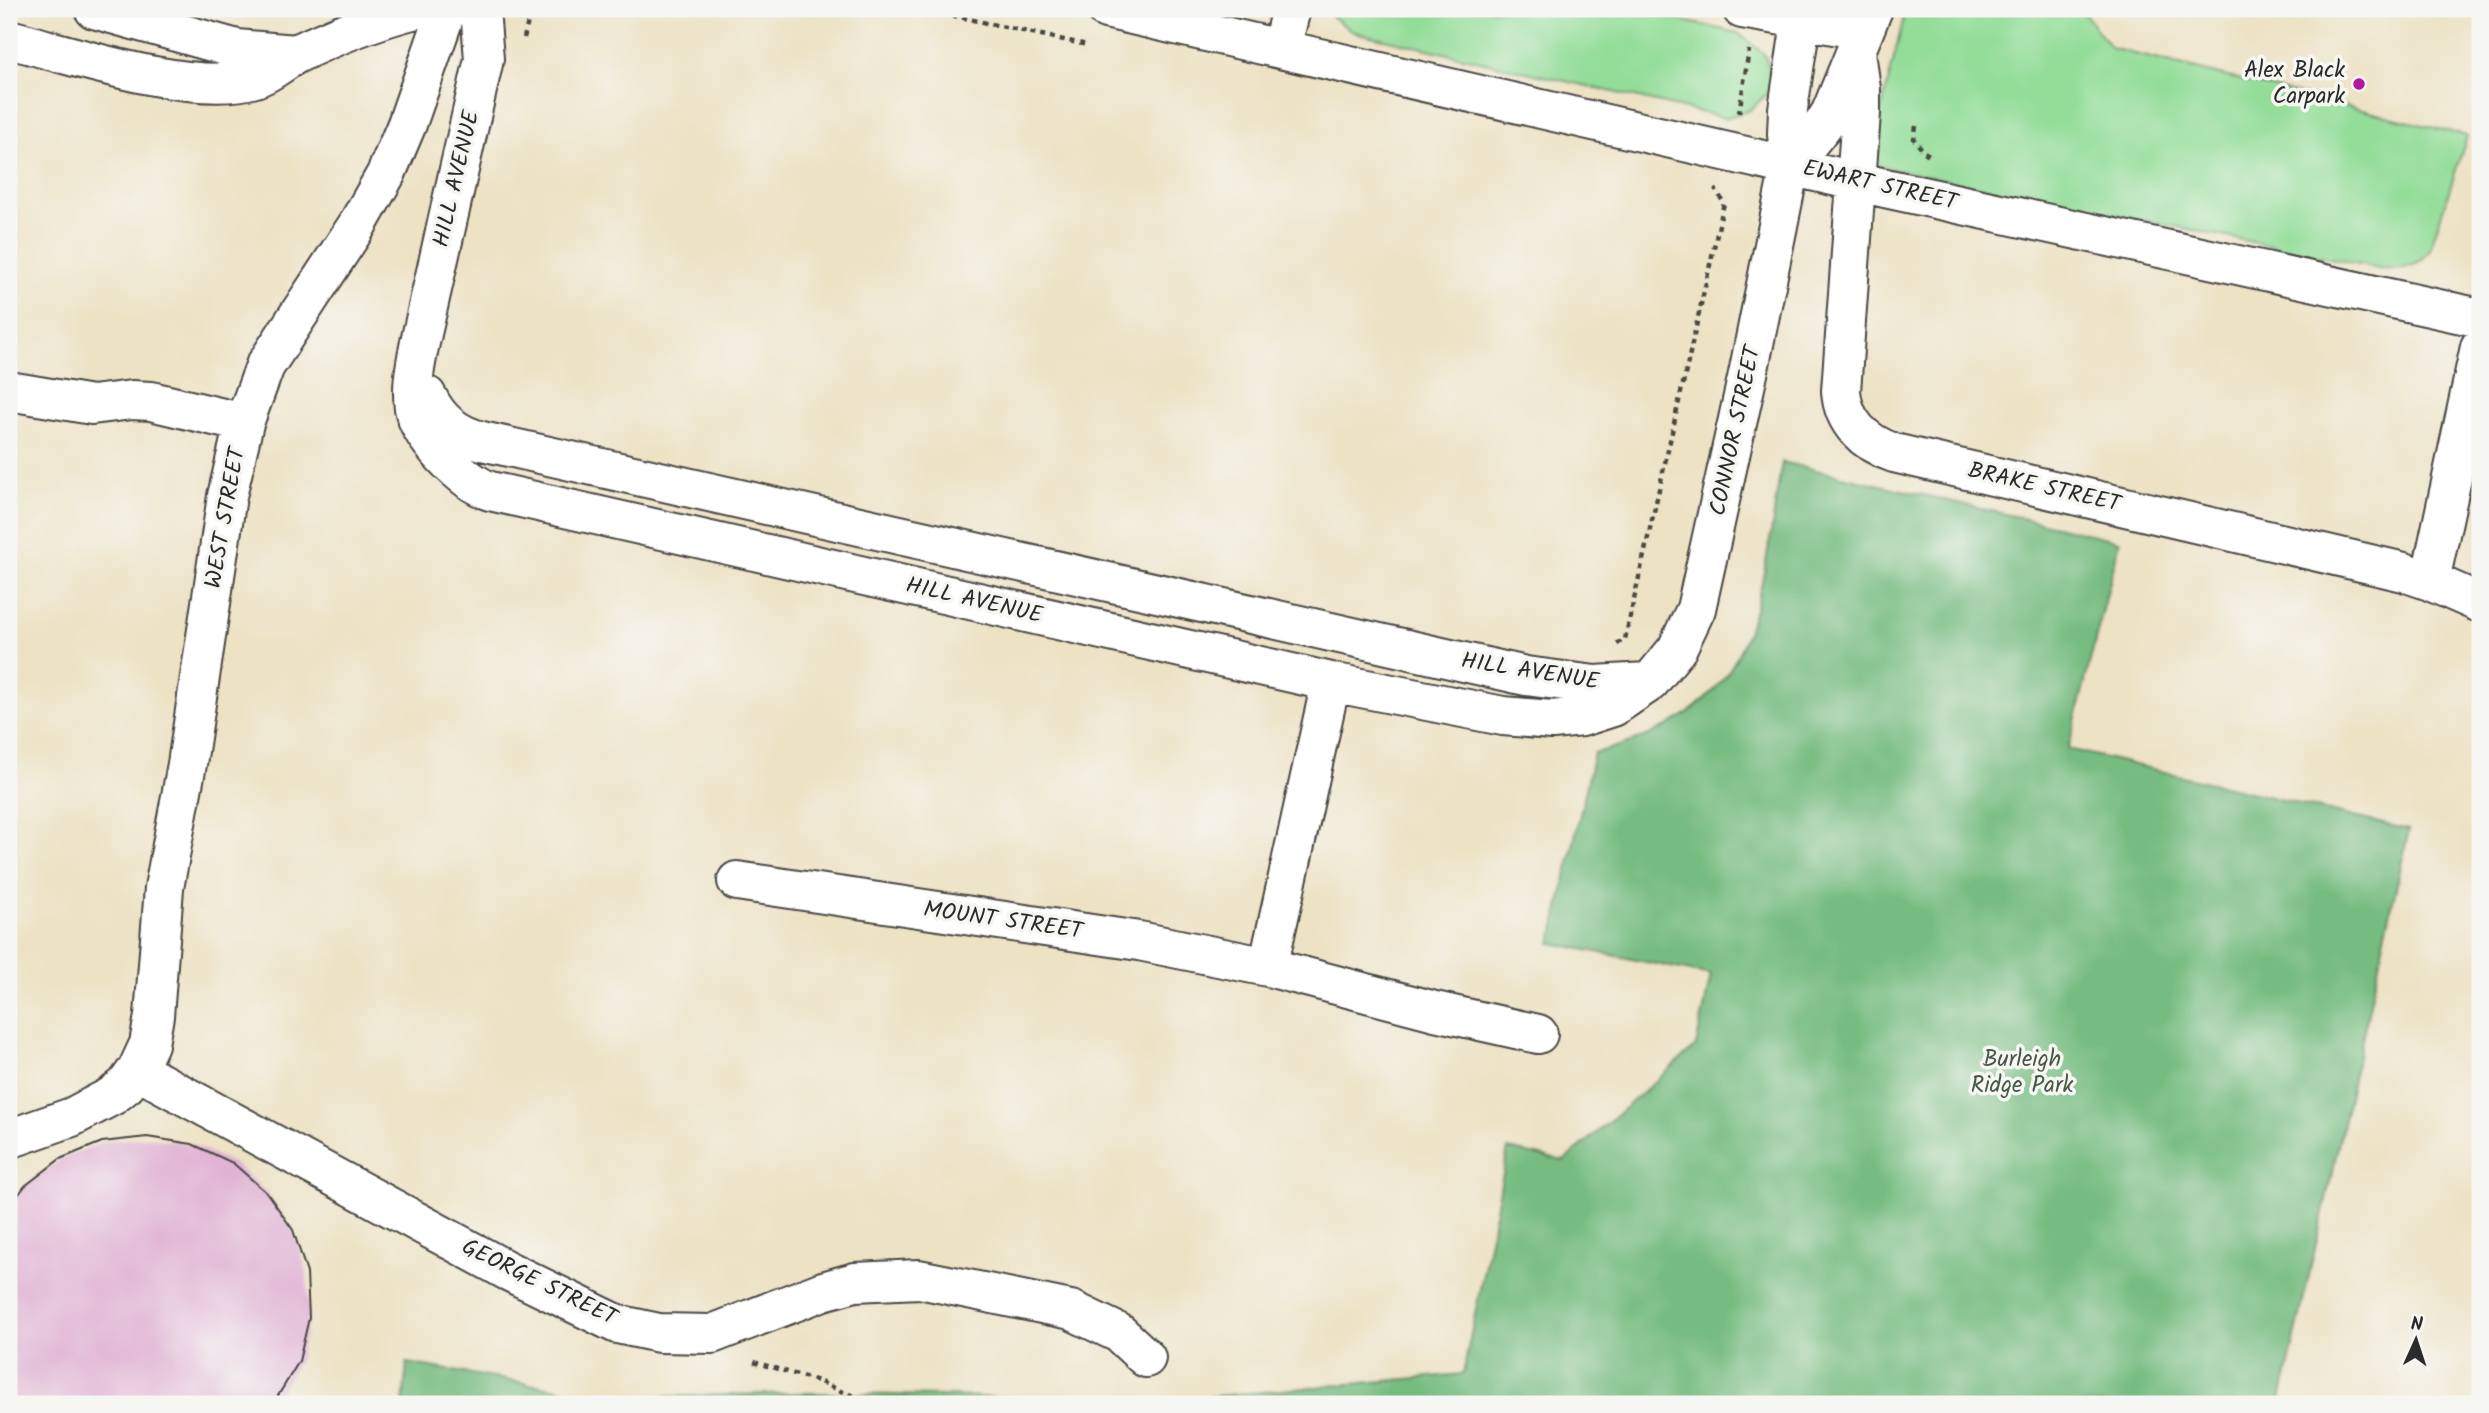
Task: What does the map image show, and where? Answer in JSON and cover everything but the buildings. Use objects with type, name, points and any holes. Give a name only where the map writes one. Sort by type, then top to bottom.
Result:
[{"type":"street","points":[[94,9],[237,49],[296,54]]},
{"type":"street","points":[[9,39],[155,76],[227,83],[257,78],[271,72],[296,54],[389,16],[416,9]]},
{"type":"street","name":"WEST STREET","points":[[137,1070],[149,1044],[154,1016],[164,888],[187,764],[227,496],[244,422],[265,366],[356,227],[386,174],[407,124],[447,9]]},
{"type":"street","name":"HILL AVENUE","points":[[480,9],[484,59],[419,347],[413,387],[417,417],[430,438],[450,463],[484,489],[1331,682],[1480,712],[1552,720],[1582,717],[1613,708],[1650,682]]},
{"type":"street","name":"EWART STREET","points":[[1106,9],[1855,181],[2480,318]]},
{"type":"street","points":[[1281,49],[1291,9]]},
{"type":"street","points":[[1746,24],[1802,13],[1864,30]]},
{"type":"street","name":"CONNOR STREET","points":[[1650,682],[1677,649],[1687,631],[1702,589],[1790,166],[1788,109],[1802,13]]},
{"type":"street","name":"CONNOR STREET","points":[[1790,166],[1831,112],[1864,30]]},
{"type":"street","name":"BRAKE STREET","points":[[1864,30],[1861,113],[1841,391],[1848,419],[1861,436],[1894,453],[2345,557],[2430,580],[2480,603]]},
{"type":"street","name":"HILL AVENUE","points":[[419,347],[425,388],[437,413],[457,432],[482,442],[1526,676],[1586,685],[1650,682]]},
{"type":"street","points":[[2430,580],[2480,347]]},
{"type":"street","points":[[9,391],[92,405],[132,400],[151,401],[244,422]]},
{"type":"street","points":[[1268,967],[1331,682]]},
{"type":"street","name":"MOUNT STREET","points":[[737,881],[1139,941],[1268,967],[1435,1011],[1538,1034]]},
{"type":"street","points":[[9,1139],[72,1117],[94,1106],[126,1085],[137,1070]]},
{"type":"street","name":"GEORGE STREET","points":[[137,1070],[508,1271],[617,1324],[660,1333],[712,1334],[823,1291],[855,1282],[919,1279],[1070,1310],[1119,1333],[1146,1358]]},
{"type":"path","points":[[523,41],[531,9]]},
{"type":"path","points":[[923,9],[1095,47]]},
{"type":"path","points":[[1738,118],[1746,24]]},
{"type":"path","points":[[1916,126],[1914,139],[1924,152],[1934,158]]},
{"type":"path","points":[[1614,645],[1625,639],[1628,627],[1724,203],[1711,184]]},
{"type":"path","points":[[752,1361],[881,1404]]},
{"type":"green space","points":[[1324,9],[1629,9],[1738,33],[1764,54],[1772,74],[1767,94],[1750,110],[1725,118],[1354,32]]},
{"type":"green space","points":[[1906,9],[2081,9],[2111,48],[2467,136],[2429,252],[2407,267],[2379,268],[1868,164]]},
{"type":"green space","name":"Burleigh Ridge Park","points":[[1782,462],[2120,541],[2068,749],[2409,830],[2280,1404],[403,1404],[407,1363],[610,1398],[808,1393],[1159,1401],[1463,1374],[1508,1149],[1564,1161],[1696,1046],[1711,975],[1551,943],[1594,753],[1634,741],[1691,711],[1721,682],[1744,642],[1760,592]]},
{"type":"place","name":"Alex Black Carpark","points":[[2359,84]]}]
